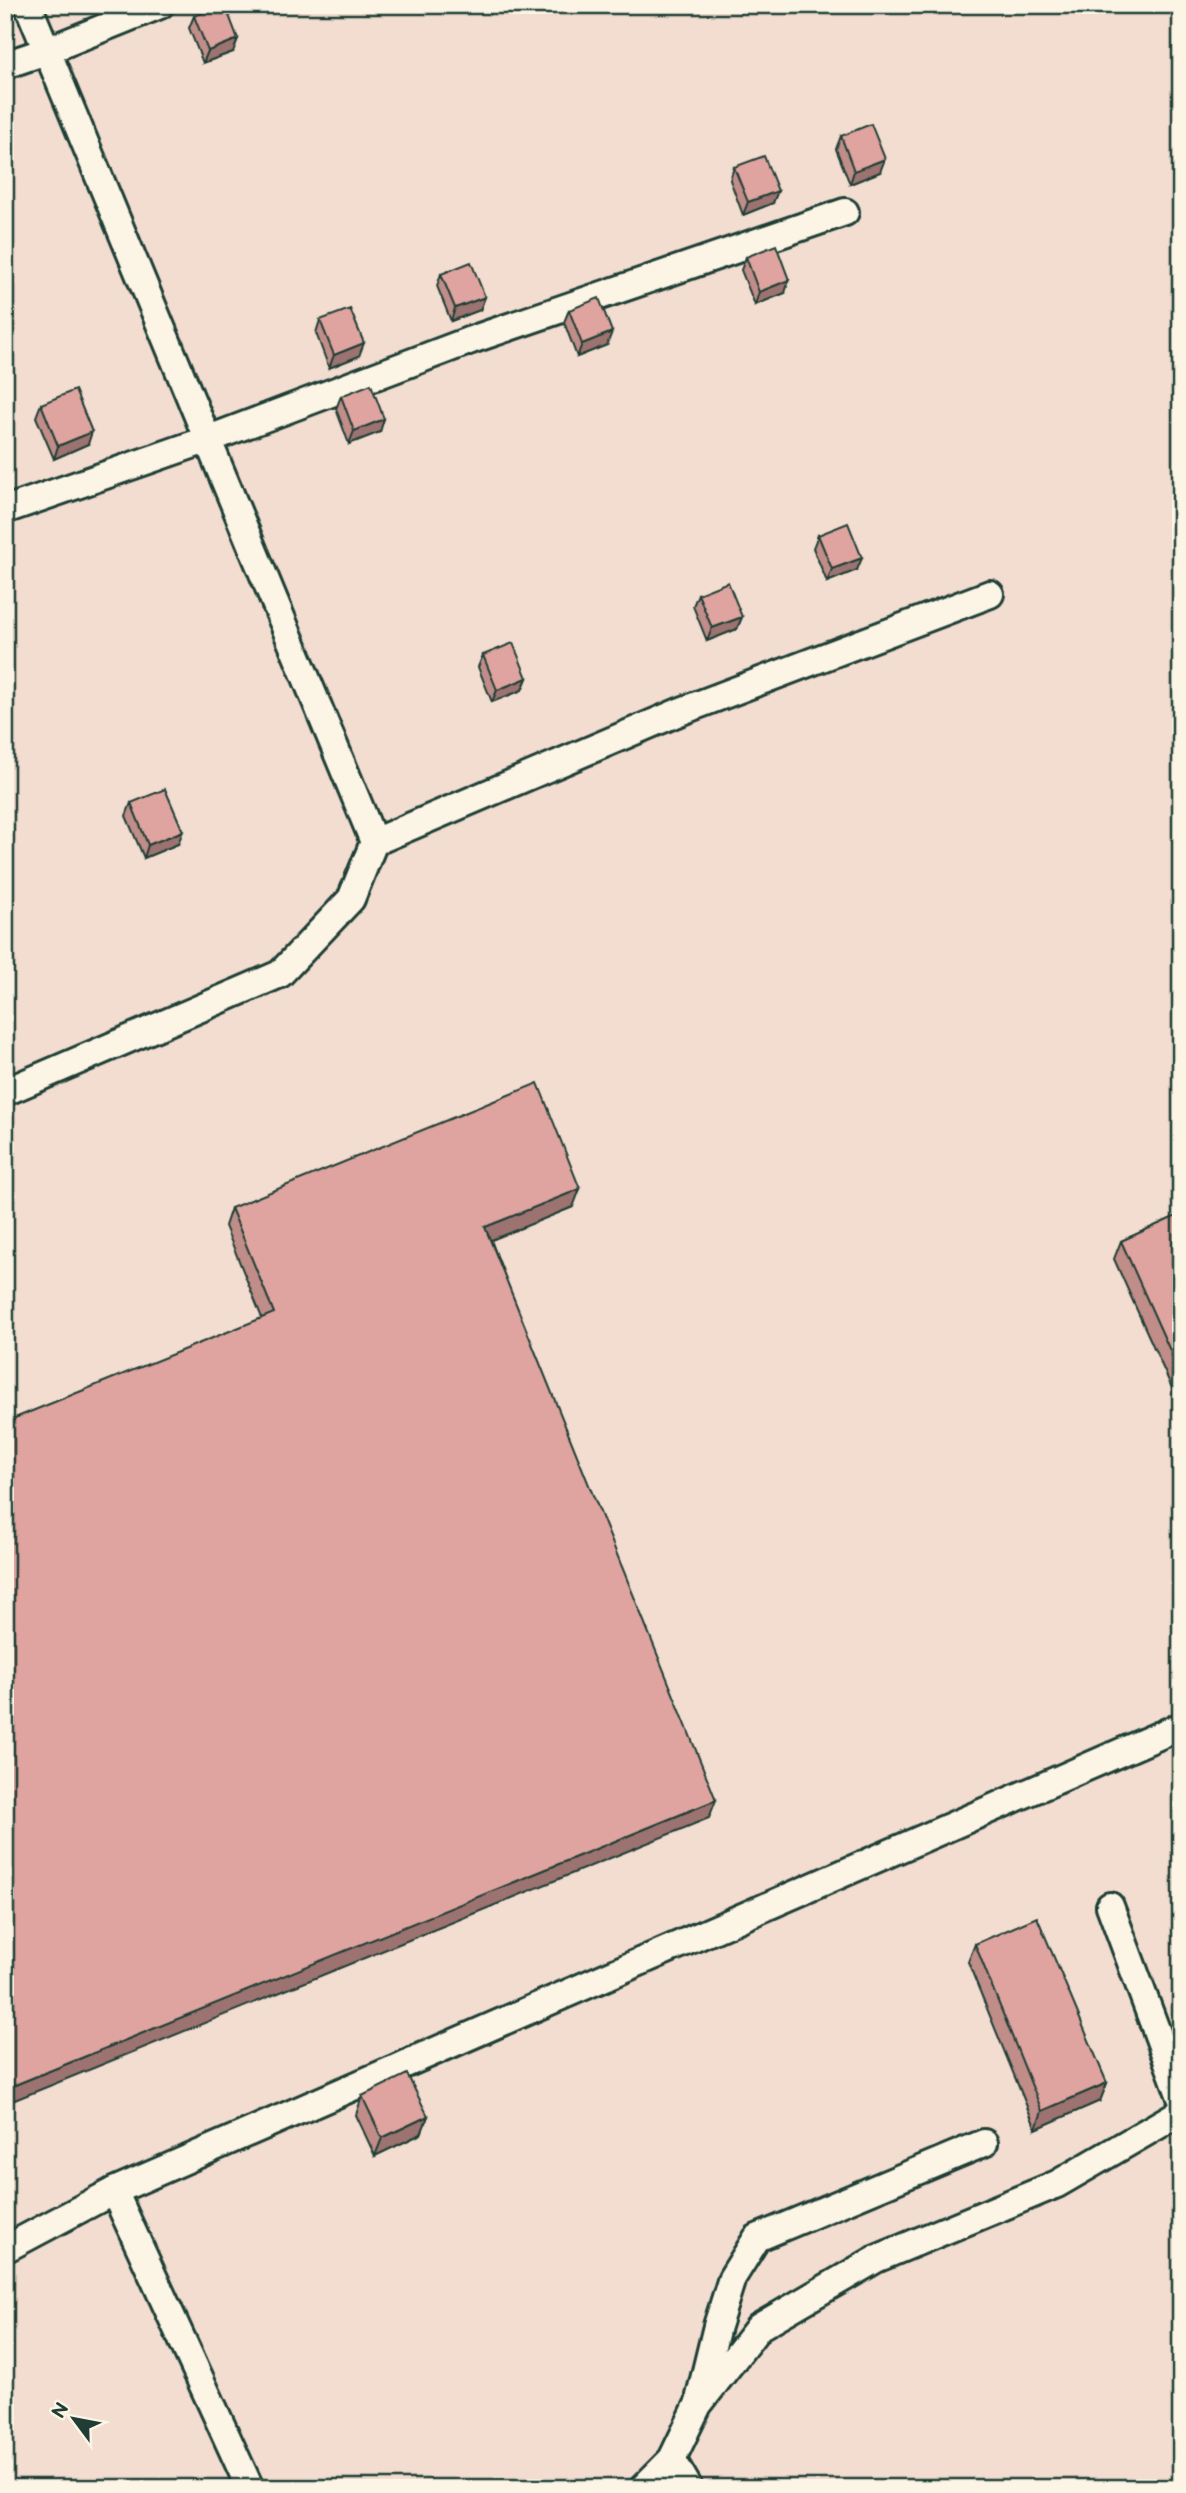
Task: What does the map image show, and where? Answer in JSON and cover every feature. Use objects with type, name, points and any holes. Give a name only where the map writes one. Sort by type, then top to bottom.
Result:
[{"type":"lane","points":[[5,1091],[280,974],[351,900],[374,842],[28,5]]},
{"type":"lane","points":[[5,65],[160,5]]},
{"type":"lane","points":[[5,510],[209,439],[471,341],[845,212]]},
{"type":"lane","points":[[374,842],[679,712],[990,594]]},
{"type":"lane","points":[[5,2249],[114,2191],[1181,1726]]},
{"type":"lane","points":[[1110,1906],[1181,2097]]},
{"type":"lane","points":[[698,2405],[759,2327],[876,2259],[1057,2184],[1181,2112]]},
{"type":"lane","points":[[643,2488],[672,2459],[698,2405],[732,2278],[757,2238],[984,2143]]},
{"type":"lane","points":[[114,2191],[250,2488]]},
{"type":"lane","points":[[672,2459],[689,2488]]},
{"type":"building","points":[[225,5],[238,39],[208,51],[194,16]]},
{"type":"building","points":[[871,124],[885,159],[854,171],[841,136]]},
{"type":"building","points":[[764,156],[778,191],[748,202],[734,167]]},
{"type":"building","points":[[776,245],[789,280],[759,292],[746,257]]},
{"type":"building","points":[[471,262],[485,297],[455,308],[441,274]]},
{"type":"building","points":[[599,298],[612,332],[582,344],[569,310]]},
{"type":"building","points":[[350,309],[364,343],[334,355],[320,320]]},
{"type":"building","points":[[371,384],[384,419],[354,431],[341,396]]},
{"type":"building","points":[[75,390],[92,432],[58,446],[41,404]]},
{"type":"building","points":[[848,523],[862,558],[832,569],[818,535]]},
{"type":"building","points":[[728,582],[742,617],[712,628],[698,594]]},
{"type":"building","points":[[513,643],[527,678],[497,690],[483,655]]},
{"type":"building","points":[[165,789],[183,831],[148,845],[131,803]]},
{"type":"building","points":[[538,1083],[580,1189],[485,1227],[716,1800],[5,2089],[5,1422],[274,1313],[231,1208]]},
{"type":"building","points":[[1181,1214],[1181,1375],[1121,1241]]},
{"type":"building","points":[[1037,1917],[1107,2083],[1042,2111],[975,1944]]},
{"type":"building","points":[[407,2074],[428,2116],[382,2138],[362,2096]]}]
